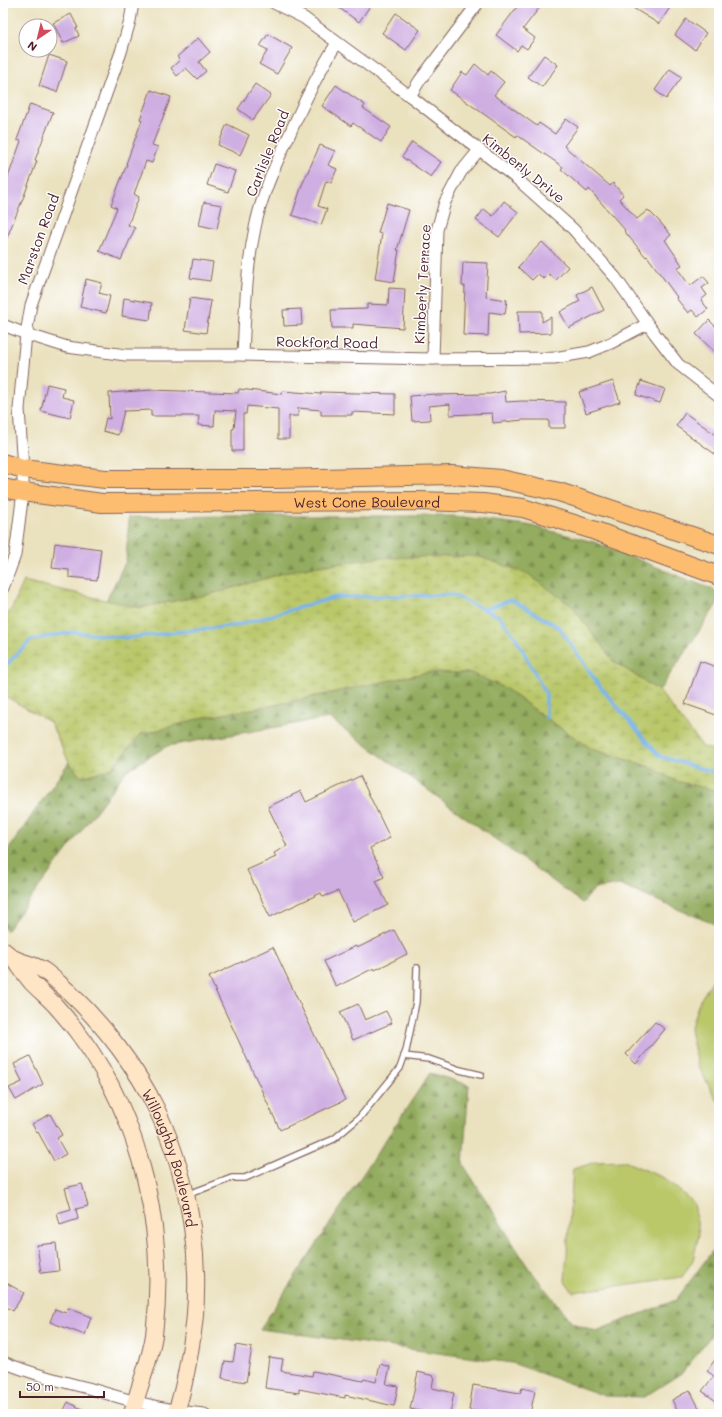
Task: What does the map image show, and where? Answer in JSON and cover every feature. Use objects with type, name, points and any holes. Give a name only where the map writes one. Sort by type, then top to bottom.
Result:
[{"type":"main road","name":"West Cone Boulevard","points":[[3,463],[23,469],[105,479],[275,479],[452,475],[501,479],[559,492],[719,545]]},
{"type":"main road","name":"West Cone Boulevard","points":[[3,488],[102,503],[410,501],[483,503],[523,508],[586,528],[719,576]]},
{"type":"street","name":"Marston Road","points":[[3,588],[15,555],[23,492],[19,409],[26,334],[31,305],[121,52],[130,21],[133,3]]},
{"type":"street","name":"Kimberly Drive","points":[[274,3],[304,18],[410,96],[517,179],[574,229],[615,277],[647,324],[678,364],[719,396]]},
{"type":"street","points":[[410,96],[420,80],[478,3]]},
{"type":"street","name":"Carlisle Road","points":[[243,355],[248,268],[255,227],[270,177],[324,62],[337,43]]},
{"type":"street","name":"Kimberly Terrace","points":[[433,359],[437,230],[445,202],[461,172],[479,150]]},
{"type":"street","name":"Rockford Road","points":[[3,325],[67,347],[126,355],[243,355],[433,359],[554,358],[589,352],[611,343],[647,324]]},
{"type":"street","name":"Willoughby Boulevard","points":[[9,955],[43,970],[68,992],[104,1030],[123,1054],[157,1110],[172,1148],[186,1195],[193,1234],[196,1267],[194,1332],[176,1413]]},
{"type":"street","name":"Willoughby Boulevard","points":[[9,955],[32,982],[54,1004],[81,1037],[97,1062],[124,1113],[143,1170],[149,1194],[156,1251],[157,1307],[153,1337],[144,1377],[134,1408]]},
{"type":"street","points":[[3,1362],[134,1408],[176,1413],[204,1414]]},
{"type":"lane","points":[[186,1195],[232,1178],[245,1178],[334,1139],[360,1117],[400,1068],[416,1002],[417,968]]},
{"type":"lane","points":[[404,1056],[429,1059],[460,1070],[481,1075]]},
{"type":"green space","points":[[454,516],[527,525],[594,542],[719,592],[719,601],[659,691],[613,661],[573,607],[378,558],[298,569],[212,594],[139,608],[106,601],[126,561],[129,517]]},
{"type":"green space","points":[[477,556],[528,574],[573,607],[613,661],[659,691],[703,747],[719,752],[719,791],[676,781],[648,766],[592,749],[505,688],[471,673],[428,672],[274,705],[200,718],[141,734],[110,769],[81,777],[69,762],[50,722],[3,695],[3,621],[12,608],[24,581],[139,608],[212,594],[298,569],[378,558]]},
{"type":"green space","points":[[428,672],[471,673],[505,688],[592,749],[648,766],[676,781],[719,791],[719,926],[619,885],[594,889],[583,903],[329,718],[167,746],[126,771],[7,930],[3,928],[3,857],[69,762],[81,777],[110,769],[141,734],[200,718],[274,705]]},
{"type":"green space","points":[[719,970],[719,1102],[698,1066],[690,1030],[699,1002]]},
{"type":"green space","points":[[430,1073],[469,1085],[463,1164],[528,1267],[572,1323],[596,1331],[676,1300],[719,1242],[719,1325],[683,1372],[644,1397],[605,1396],[512,1363],[260,1329]]},
{"type":"green space","points":[[624,1161],[664,1178],[694,1203],[699,1234],[693,1260],[682,1277],[573,1292],[565,1281],[573,1169],[596,1162]]},
{"type":"building","points":[[332,3],[372,3],[359,22]]},
{"type":"building","points":[[520,3],[543,3],[523,29],[535,38],[527,49],[521,45],[517,51],[496,35]]},
{"type":"building","points":[[625,3],[673,3],[659,24]]},
{"type":"building","points":[[396,13],[420,30],[406,50],[382,33]]},
{"type":"building","points":[[71,14],[78,28],[76,28],[79,36],[63,43],[58,33],[58,20]]},
{"type":"building","points":[[686,19],[706,33],[695,50],[675,35]]},
{"type":"building","points":[[268,34],[292,48],[277,74],[259,64],[268,50],[260,46]]},
{"type":"building","points":[[198,38],[210,52],[199,62],[206,71],[197,79],[186,68],[177,76],[171,68],[180,60],[177,57]]},
{"type":"building","points":[[544,55],[558,65],[542,87],[528,77]]},
{"type":"building","points":[[48,58],[58,58],[67,61],[57,92],[39,86]]},
{"type":"building","points":[[475,64],[488,75],[491,71],[504,82],[494,95],[537,126],[539,123],[555,134],[566,119],[578,127],[564,146],[610,186],[613,183],[623,195],[619,199],[637,219],[648,210],[659,221],[671,235],[665,240],[682,265],[677,268],[690,286],[703,276],[709,283],[702,288],[707,295],[701,300],[708,309],[698,317],[692,310],[688,313],[647,256],[646,257],[624,231],[625,230],[589,189],[587,192],[561,169],[563,167],[517,135],[516,137],[450,90],[462,72],[467,75]]},
{"type":"building","points":[[670,69],[682,77],[666,99],[655,90]]},
{"type":"building","points":[[255,84],[271,95],[253,120],[238,109]]},
{"type":"building","points":[[336,85],[365,105],[363,108],[391,127],[381,142],[353,123],[351,126],[322,106]]},
{"type":"building","points":[[151,90],[171,97],[152,145],[158,147],[152,163],[146,161],[134,194],[139,197],[128,225],[135,228],[121,260],[99,251],[117,208],[111,205],[127,164],[142,120],[140,119]]},
{"type":"building","points":[[30,104],[53,112],[35,160],[37,161],[3,247],[3,191],[21,141],[17,140]]},
{"type":"building","points":[[227,124],[249,135],[240,155],[218,145]]},
{"type":"building","points":[[412,142],[441,162],[431,177],[402,157]]},
{"type":"building","points":[[320,145],[335,151],[328,165],[337,169],[331,183],[326,181],[318,206],[327,209],[321,225],[292,215],[302,185]]},
{"type":"building","points":[[214,164],[235,171],[228,192],[207,185]]},
{"type":"building","points":[[504,201],[518,212],[499,237],[476,220],[484,209],[493,216]]},
{"type":"building","points":[[204,202],[222,205],[217,229],[199,225]]},
{"type":"building","points":[[387,203],[409,210],[397,250],[399,250],[394,282],[375,279],[382,234],[378,233]]},
{"type":"building","points":[[542,242],[568,267],[556,280],[549,274],[544,279],[538,274],[532,280],[518,267]]},
{"type":"building","points":[[193,259],[213,262],[210,281],[190,278]]},
{"type":"building","points":[[463,262],[488,263],[486,297],[507,300],[505,314],[489,312],[488,336],[463,335],[465,286],[462,286]]},
{"type":"building","points":[[86,279],[102,283],[99,293],[110,296],[106,313],[80,307]]},
{"type":"building","points":[[592,287],[604,310],[569,328],[560,312],[580,301],[577,295]]},
{"type":"building","points":[[389,288],[405,289],[403,328],[353,324],[353,328],[332,328],[331,310],[367,309],[367,304],[388,305]]},
{"type":"building","points":[[124,298],[152,303],[150,320],[122,316]]},
{"type":"building","points":[[190,298],[211,301],[206,333],[185,330]]},
{"type":"building","points":[[301,309],[302,325],[284,326],[283,310]]},
{"type":"building","points":[[518,311],[542,311],[542,322],[551,317],[551,333],[519,334]]},
{"type":"building","points":[[709,320],[719,330],[719,356],[696,334]]},
{"type":"building","points":[[613,381],[620,402],[586,413],[579,392]]},
{"type":"building","points":[[641,381],[665,389],[660,403],[636,395]]},
{"type":"building","points":[[47,384],[64,388],[62,397],[74,400],[70,418],[41,411]]},
{"type":"building","points":[[239,389],[282,394],[282,391],[321,394],[321,392],[395,394],[395,414],[352,412],[352,415],[321,415],[321,410],[298,408],[298,416],[289,416],[289,439],[278,439],[278,409],[247,406],[246,414],[243,414],[243,451],[232,451],[232,429],[234,429],[236,411],[215,410],[214,426],[198,425],[199,416],[151,416],[151,410],[124,411],[118,435],[103,431],[106,418],[110,419],[109,393],[152,390],[238,393]]},
{"type":"building","points":[[505,391],[506,402],[565,402],[565,428],[549,428],[549,420],[523,420],[493,423],[492,413],[450,415],[450,404],[429,406],[430,420],[412,421],[410,396],[435,394],[490,394]]},
{"type":"building","points":[[685,413],[719,437],[719,457],[676,426]]},
{"type":"building","points":[[55,543],[101,549],[97,580],[69,577],[69,570],[52,568]]},
{"type":"building","points":[[700,661],[719,668],[719,716],[685,704]]},
{"type":"building","points":[[360,776],[390,838],[370,848],[384,877],[376,881],[388,905],[353,922],[338,891],[323,897],[321,893],[270,917],[247,870],[276,857],[274,853],[287,846],[268,807],[301,791],[306,802]]},
{"type":"building","points":[[394,930],[407,954],[375,970],[374,968],[336,987],[324,961],[356,946],[357,948]]},
{"type":"building","points":[[273,947],[345,1100],[280,1130],[209,977]]},
{"type":"building","points":[[358,1004],[365,1020],[386,1011],[392,1023],[353,1040],[340,1012]]},
{"type":"building","points":[[655,1022],[665,1029],[636,1064],[626,1054]]},
{"type":"building","points":[[30,1056],[43,1084],[16,1100],[9,1088],[22,1082],[14,1064]]},
{"type":"building","points":[[50,1114],[62,1135],[57,1138],[66,1154],[54,1161],[32,1124]]},
{"type":"building","points":[[82,1184],[88,1206],[76,1209],[78,1219],[60,1225],[57,1213],[71,1209],[65,1188]]},
{"type":"building","points":[[56,1243],[59,1271],[41,1273],[37,1245]]},
{"type":"building","points":[[3,1281],[24,1293],[13,1311],[3,1305]]},
{"type":"building","points":[[68,1308],[91,1317],[85,1335],[50,1322],[55,1309],[66,1313]]},
{"type":"building","points":[[236,1345],[252,1348],[246,1382],[222,1378],[225,1361],[233,1362]]},
{"type":"building","points":[[719,1354],[719,1403],[702,1391],[714,1376],[707,1371]]},
{"type":"building","points":[[269,1357],[283,1359],[281,1371],[312,1376],[313,1371],[363,1381],[364,1379],[376,1382],[380,1364],[390,1367],[386,1384],[398,1386],[394,1406],[345,1395],[345,1398],[299,1389],[299,1393],[265,1388]]},
{"type":"building","points":[[418,1372],[434,1376],[432,1388],[454,1393],[450,1414],[434,1414],[410,1409]]},
{"type":"building","points":[[473,1385],[520,1393],[522,1388],[535,1391],[530,1414],[494,1414],[469,1410]]},
{"type":"building","points":[[690,1390],[703,1414],[679,1414],[672,1400]]},
{"type":"building","points":[[68,1402],[91,1414],[62,1414]]},
{"type":"waterway","points":[[3,662],[7,664],[31,640],[73,632],[127,638],[238,625],[336,597],[453,595],[500,617],[516,638],[546,694],[546,718]]},
{"type":"waterway","points":[[485,609],[511,600],[559,627],[598,684],[659,756],[719,774]]}]
